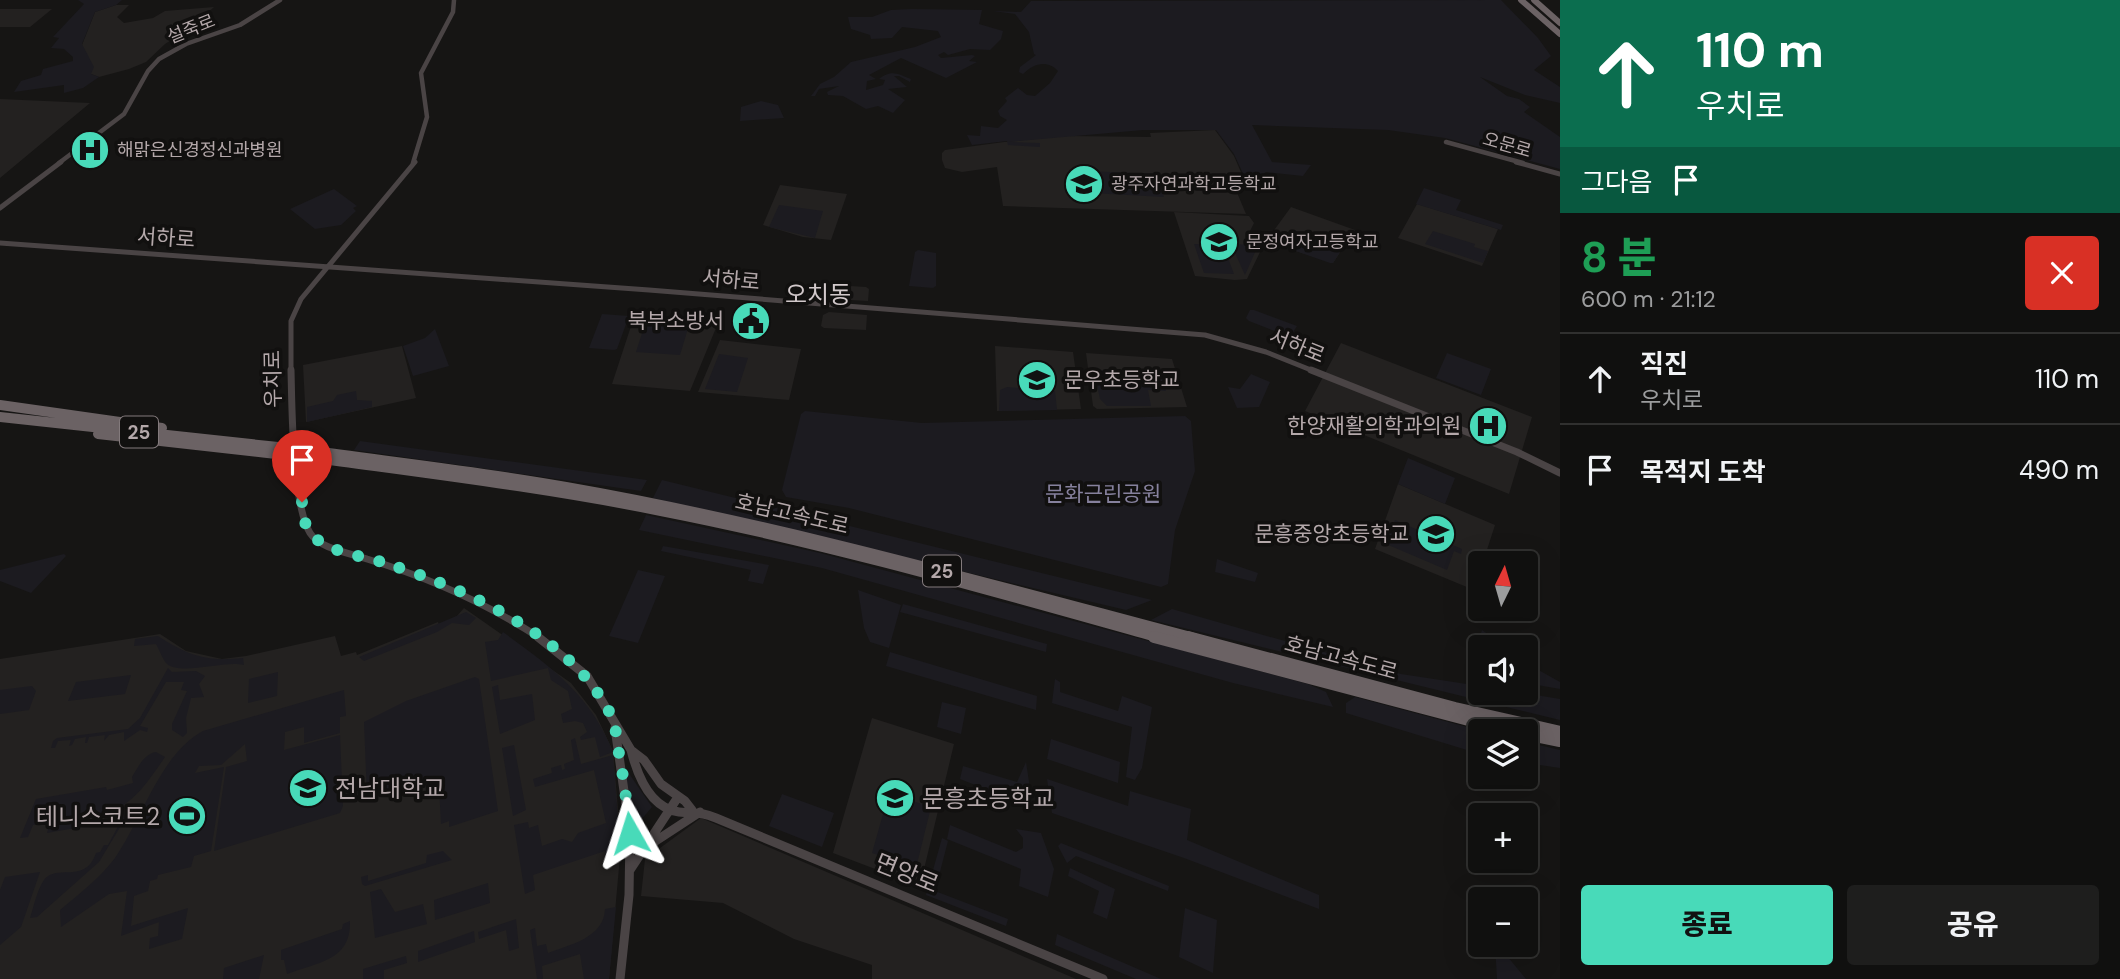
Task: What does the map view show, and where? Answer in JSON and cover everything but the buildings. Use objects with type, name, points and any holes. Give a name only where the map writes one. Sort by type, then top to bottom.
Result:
[{"type":"highway","points":[[1521,0],[1560,34]]},
{"type":"highway","points":[[1535,0],[1560,22]]},
{"type":"highway","points":[[1542,19],[1560,41]]},
{"type":"highway","points":[[0,405],[209,435],[248,444]]},
{"type":"highway","name":"호남고속도로","points":[[0,417],[248,444],[277,451]]},
{"type":"highway","name":"호남고속도로","points":[[0,423],[315,455],[566,487],[758,526],[962,576],[1429,702],[1560,732]]},
{"type":"highway","name":"호남고속도로","points":[[315,455],[677,514],[921,573],[1468,720]]},
{"type":"highway","points":[[1538,736],[1560,741]]},
{"type":"main road","name":"설죽로","points":[[0,208],[124,114],[152,67],[161,58],[189,42],[250,20],[280,0]]},
{"type":"main road","name":"우치로","points":[[454,0],[453,12],[421,73],[427,117],[416,160],[299,303],[291,322],[292,431],[304,520],[312,536],[330,547],[419,575],[503,614],[579,668],[592,683],[631,750],[644,760],[661,784],[678,797]]},
{"type":"main road","name":"오문로","points":[[1446,142],[1560,174]]},
{"type":"main road","name":"서하로","points":[[0,243],[1205,335],[1266,352],[1517,453],[1560,473]]},
{"type":"main road","points":[[615,724],[630,833],[630,871],[620,979]]},
{"type":"main road","name":"우치로","points":[[631,750],[634,767],[640,778],[656,800],[670,809]]},
{"type":"main road","points":[[630,871],[678,797]]},
{"type":"main road","name":"면앙로","points":[[678,797],[696,811],[919,900],[1103,979]]},
{"type":"main road","name":"면앙로","points":[[670,809],[679,812],[696,811]]},
{"type":"main road","points":[[641,851],[696,811]]},
{"type":"shaded area","points":[[116,5],[129,5],[117,17],[124,23],[153,18],[165,11],[214,7],[146,62],[99,77],[91,74],[82,45],[95,12]]},
{"type":"shaded area","points":[[0,9],[52,9],[30,27],[0,27]]},
{"type":"shaded area","points":[[0,99],[90,103],[0,178]]},
{"type":"shaded area","name":"광주자연과학고등학교","points":[[1215,130],[1234,156],[1243,177],[1241,182],[1233,183],[1246,214],[1003,206],[997,167],[962,172],[945,168],[942,160],[945,150],[1004,142],[1067,136],[1151,137],[1150,133]]},
{"type":"shaded area","points":[[780,185],[847,194],[831,240],[803,237],[763,225]]},
{"type":"shaded area","points":[[1417,204],[1498,229],[1482,266],[1398,238]]},
{"type":"shaded area","points":[[1291,207],[1355,230],[1333,263],[1271,243],[1269,237]]},
{"type":"shaded area","name":"문정여자고등학교","points":[[1174,212],[1249,216],[1254,223],[1248,235],[1261,250],[1247,279],[1195,276]]},
{"type":"shaded area","points":[[831,287],[866,287],[869,289],[868,301],[833,299],[829,296]]},
{"type":"shaded area","points":[[829,312],[867,315],[866,330],[824,328],[821,326],[823,315]]},
{"type":"shaded area","points":[[634,317],[718,323],[690,391],[612,384]]},
{"type":"shaded area","points":[[720,340],[801,349],[789,400],[698,392]]},
{"type":"shaded area","points":[[1341,343],[1532,417],[1509,494],[1305,411]]},
{"type":"shaded area","points":[[402,346],[416,398],[306,422],[303,365]]},
{"type":"shaded area","name":"문우초등학교","points":[[995,346],[1073,352],[1081,409],[997,411]]},
{"type":"shaded area","points":[[1086,353],[1172,359],[1187,407],[1097,409],[1093,406]]},
{"type":"shaded area","name":"문흥중앙초등학교","points":[[1398,484],[1495,525],[1487,551],[1468,551],[1468,588],[1375,549]]},
{"type":"shaded area","name":"전남대학교","points":[[464,608],[571,683],[596,715],[613,751],[621,845],[609,979],[0,979],[0,659],[160,634],[186,651],[222,659],[335,636],[341,656],[356,652],[357,655],[438,622],[439,625],[457,616]]},
{"type":"shaded area","name":"문흥초등학교","points":[[872,718],[954,744],[920,886],[833,853]]},
{"type":"shaded area","points":[[701,818],[1076,979],[872,979],[872,965],[794,939],[723,903],[641,896],[645,859]]},
{"type":"green space","points":[[78,0],[122,0],[116,5],[95,12],[82,44],[94,67],[91,74],[99,77],[83,88],[64,93],[64,85],[14,92],[21,81],[41,75],[43,69],[73,61],[73,57],[64,49],[51,48],[59,38],[53,37],[84,4]]},
{"type":"green space","points":[[1501,0],[1538,38],[1551,56],[1534,70],[1560,87],[1560,103],[1525,95],[1480,77],[1507,96],[1519,99],[1530,107],[1524,112],[1560,137],[1560,169],[1445,138],[1388,130],[1252,125],[1272,162],[1311,165],[1303,176],[1266,172],[1258,177],[1245,178],[1234,154],[1216,130],[1143,130],[1009,142],[1040,143],[1040,147],[1008,145],[1007,141],[972,145],[967,135],[980,136],[981,126],[998,128],[1007,120],[1000,116],[998,111],[1007,101],[1005,98],[1018,88],[1027,95],[1035,96],[1050,83],[1058,71],[1045,64],[1036,65],[1023,74],[1019,72],[1020,67],[1036,55],[1029,32],[1015,14],[993,11],[1021,12],[1031,1]]},
{"type":"green space","points":[[891,10],[982,10],[979,24],[1003,31],[1001,39],[990,50],[970,49],[938,55],[941,58],[975,56],[969,61],[977,62],[946,78],[901,58],[869,75],[876,79],[867,81],[866,90],[883,85],[885,80],[879,79],[888,74],[895,73],[911,79],[910,82],[894,76],[907,87],[888,89],[905,100],[893,113],[878,106],[866,109],[843,96],[828,95],[827,92],[839,86],[819,89],[815,96],[811,96],[820,84],[834,77],[851,62],[915,47],[941,37],[938,31],[902,27],[892,38],[871,39],[870,35],[851,29],[848,17],[872,17]]},
{"type":"green space","points":[[761,101],[778,105],[784,118],[740,121],[741,107]]},
{"type":"green space","points":[[1086,171],[1157,174],[1164,197],[1091,193]]},
{"type":"green space","points":[[1424,188],[1461,200],[1456,210],[1503,225],[1501,230],[1416,204]]},
{"type":"green space","points":[[334,189],[357,206],[353,208],[356,211],[341,225],[315,229],[290,209]]},
{"type":"green space","points":[[779,205],[823,211],[815,238],[769,227]]},
{"type":"green space","points":[[1433,231],[1475,244],[1474,247],[1488,251],[1483,263],[1425,244]]},
{"type":"green space","points":[[1301,233],[1343,247],[1333,263],[1290,249]]},
{"type":"green space","points":[[1194,244],[1223,245],[1234,274],[1204,273]]},
{"type":"green space","points":[[1231,244],[1252,245],[1256,250],[1245,275]]},
{"type":"green space","points":[[918,250],[936,253],[936,286],[933,288],[909,286],[915,252]]},
{"type":"green space","points":[[1250,310],[1297,326],[1290,337],[1249,321],[1246,318]]},
{"type":"green space","points":[[602,314],[629,316],[617,349],[589,348]]},
{"type":"green space","points":[[646,321],[689,325],[680,355],[636,352]]},
{"type":"green space","points":[[435,329],[449,366],[413,376],[403,346],[425,338]]},
{"type":"green space","points":[[1447,353],[1491,369],[1481,395],[1436,378]]},
{"type":"green space","points":[[719,354],[748,358],[737,392],[705,389]]},
{"type":"green space","points":[[1094,370],[1162,374],[1166,391],[1148,390],[1151,406],[1107,406],[1100,399]]},
{"type":"green space","points":[[1251,374],[1270,382],[1259,407],[1237,408],[1228,387],[1240,389]]},
{"type":"green space","points":[[1007,387],[1055,391],[1057,410],[999,411],[1000,390]]},
{"type":"green space","points":[[356,391],[357,400],[372,401],[372,407],[307,422],[307,407],[333,401],[337,395]]},
{"type":"green space","name":"문화근린공원","points":[[805,411],[922,423],[1185,416],[1191,421],[1195,471],[1175,530],[1168,584],[1161,587],[849,508],[786,497],[782,490],[801,414]]},
{"type":"green space","points":[[360,441],[647,480],[641,491],[354,450]]},
{"type":"green space","points":[[1408,458],[1455,478],[1445,504],[1398,484]]},
{"type":"green space","points":[[662,480],[1152,600],[1126,610],[653,498]]},
{"type":"green space","points":[[646,515],[820,553],[1308,684],[1326,692],[1333,707],[1233,683],[822,568],[639,530]]},
{"type":"green space","points":[[1395,520],[1462,549],[1461,554],[1454,551],[1447,570],[1386,544]]},
{"type":"green space","points":[[663,546],[769,565],[763,584],[748,581],[751,570],[661,551]]},
{"type":"green space","points":[[64,554],[66,556],[31,593],[0,581],[0,570]]},
{"type":"green space","points":[[1217,559],[1258,573],[1255,582],[1215,572]]},
{"type":"green space","points":[[638,570],[665,576],[638,643],[609,636]]},
{"type":"green space","points":[[858,590],[901,605],[889,648],[870,642],[864,628]]},
{"type":"green space","points":[[903,604],[1047,644],[1046,652],[900,612]]},
{"type":"green space","points":[[1172,609],[1401,674],[1468,684],[1468,698],[1151,620]]},
{"type":"green space","points":[[466,612],[476,618],[469,625],[452,623],[437,632],[364,661],[359,657]]},
{"type":"green space","points":[[503,632],[553,670],[581,698],[604,732],[613,752],[600,757],[595,737],[581,740],[580,737],[587,732],[583,723],[563,723],[561,714],[572,709],[568,691],[551,680],[548,668],[491,681],[485,642],[498,640]]},
{"type":"green space","points":[[158,636],[199,656],[243,658],[244,665],[225,664],[183,669],[167,664],[156,644],[134,646],[135,639]]},
{"type":"green space","points":[[890,652],[1037,696],[1036,710],[886,666]]},
{"type":"green space","points":[[168,668],[172,672],[196,671],[205,676],[199,684],[204,697],[191,698],[186,718],[187,733],[183,737],[172,730],[172,724],[187,691],[181,690],[184,682],[166,682],[140,726],[148,728],[147,732],[140,730],[124,741],[124,732],[109,735],[104,741],[105,735],[89,737],[87,743],[86,737],[75,739],[69,746],[71,740],[58,741],[55,748],[51,748],[57,738],[128,729],[140,718]]},
{"type":"green space","points":[[1538,670],[1560,682],[1560,689],[1538,685]]},
{"type":"green space","points":[[278,672],[277,696],[248,703],[249,679]]},
{"type":"green space","points":[[131,675],[125,694],[68,701],[76,682]]},
{"type":"green space","points":[[475,677],[479,679],[498,811],[449,827],[449,821],[441,824],[439,786],[429,781],[428,784],[403,791],[402,787],[367,797],[364,722],[406,701]]},
{"type":"green space","points":[[1055,679],[1060,682],[1060,692],[1118,711],[1122,696],[1152,707],[1142,768],[1135,780],[1126,777],[1132,727],[1052,703]]},
{"type":"green space","points":[[498,685],[500,700],[532,694],[535,720],[500,734],[492,687]]},
{"type":"green space","points":[[32,686],[36,691],[29,710],[0,714],[0,690]]},
{"type":"green space","points":[[344,690],[346,716],[340,717],[340,733],[304,743],[304,727],[285,732],[284,750],[340,735],[343,806],[340,813],[214,851],[226,767],[247,761],[245,744],[221,765],[199,766],[195,773],[224,767],[211,851],[194,856],[191,867],[158,875],[157,879],[150,881],[148,891],[134,896],[131,926],[188,908],[182,939],[149,949],[150,938],[158,936],[159,922],[121,936],[127,891],[109,894],[61,927],[60,910],[96,879],[115,858],[153,788],[188,741],[203,731]]},
{"type":"green space","points":[[1538,695],[1560,699],[1560,720],[1499,705],[1538,705]]},
{"type":"green space","points":[[1355,697],[1468,727],[1468,750],[1346,713],[1346,703]]},
{"type":"green space","points":[[942,702],[966,708],[961,734],[937,727]]},
{"type":"green space","points":[[575,738],[581,764],[613,755],[621,856],[614,863],[606,862],[605,851],[533,875],[535,890],[525,894],[514,825],[528,822],[529,828],[538,825],[542,846],[562,839],[572,842],[578,833],[606,823],[594,770],[535,787],[533,779],[552,773],[551,768],[561,765],[562,770],[565,769],[564,764],[574,760],[571,740]]},
{"type":"green space","points":[[1051,739],[1120,762],[1118,783],[1047,759]]},
{"type":"green space","points":[[514,745],[526,810],[513,816],[502,748]]},
{"type":"green space","points":[[1538,745],[1560,750],[1560,768],[1538,765]]},
{"type":"green space","points":[[156,752],[165,757],[138,793],[119,808],[77,821],[75,828],[47,833],[50,823],[33,825],[28,837],[20,838],[36,799],[106,787],[107,790],[133,783],[132,777],[142,762],[148,755]]},
{"type":"green space","points":[[617,756],[652,807],[630,833]]},
{"type":"green space","points":[[1026,762],[1033,808],[960,779],[963,766],[1017,782]]},
{"type":"green space","points":[[1047,779],[1128,806],[1130,791],[1191,809],[1187,840],[1319,895],[1319,909],[1184,858],[1052,813]]},
{"type":"green space","points":[[889,793],[931,807],[916,868],[872,853]]},
{"type":"green space","points":[[782,794],[834,813],[822,847],[769,826]]},
{"type":"green space","points":[[131,809],[99,862],[37,917],[30,918],[44,880],[56,873],[85,868],[104,845],[108,845],[127,810]]},
{"type":"green space","points":[[950,825],[1016,852],[1023,848],[1023,838],[1016,829],[1041,833],[1054,869],[1048,897],[1019,886],[1021,869],[947,839]]},
{"type":"green space","points":[[942,838],[948,841],[935,891],[1008,919],[1006,926],[926,895]]},
{"type":"green space","points":[[1061,843],[1169,886],[1168,891],[1076,856],[1067,863],[1058,846]]},
{"type":"green space","points":[[443,851],[452,860],[365,886],[362,884],[361,877],[368,875],[368,881],[426,863],[427,855]]},
{"type":"green space","points":[[1070,868],[1115,889],[1107,919],[1093,913],[1099,891],[1068,876]]},
{"type":"green space","points":[[40,872],[21,927],[0,945],[0,890],[5,877]]},
{"type":"green space","points":[[488,883],[490,903],[435,920],[434,900]]},
{"type":"green space","points":[[381,889],[395,912],[423,904],[427,924],[375,938],[370,892]]},
{"type":"green space","points":[[616,907],[609,979],[584,979],[580,954],[542,966],[543,979],[537,979],[530,930],[535,928],[537,946],[546,944],[548,953],[592,934],[599,927],[605,909]]},
{"type":"green space","points":[[1185,908],[1217,920],[1213,973],[1179,957]]},
{"type":"green space","points":[[516,919],[519,948],[509,951],[506,930],[479,939],[478,932]]},
{"type":"green space","points":[[350,921],[349,934],[339,952],[321,963],[287,974],[284,960],[281,960],[281,950],[342,929],[343,924]]},
{"type":"green space","points":[[474,931],[475,942],[418,962],[418,951]]},
{"type":"green space","points":[[1057,934],[1161,979],[1136,979],[1055,945]]},
{"type":"green space","points":[[264,955],[259,979],[223,979],[224,968]]},
{"type":"green space","points":[[406,956],[407,963],[384,970],[384,979],[363,979],[363,969]]},
{"type":"green space","points":[[1496,957],[1508,957],[1526,979],[1497,979]]},
{"type":"place","name":"해맑은신경정신과병원","points":[[90,150]]},
{"type":"place","name":"광주자연과학고등학교","points":[[1084,184]]},
{"type":"place","name":"문정여자고등학교","points":[[1219,242]]},
{"type":"place","name":"북부소방서","points":[[751,321]]},
{"type":"place","name":"문우초등학교","points":[[1037,380]]},
{"type":"place","name":"한양재활의학과의원","points":[[1488,426]]},
{"type":"place","name":"문흥중앙초등학교","points":[[1436,534]]},
{"type":"place","name":"전남대학교","points":[[308,788]]},
{"type":"place","name":"문흥초등학교","points":[[895,798]]},
{"type":"place","name":"테니스코트2","points":[[187,816]]},
{"type":"district","name":"오치동","points":[[818,294]]},
{"type":"route","points":[[302,502],[304,520],[312,536],[330,547],[419,575],[479,601],[552,646],[587,676],[615,724],[630,833]]}]
